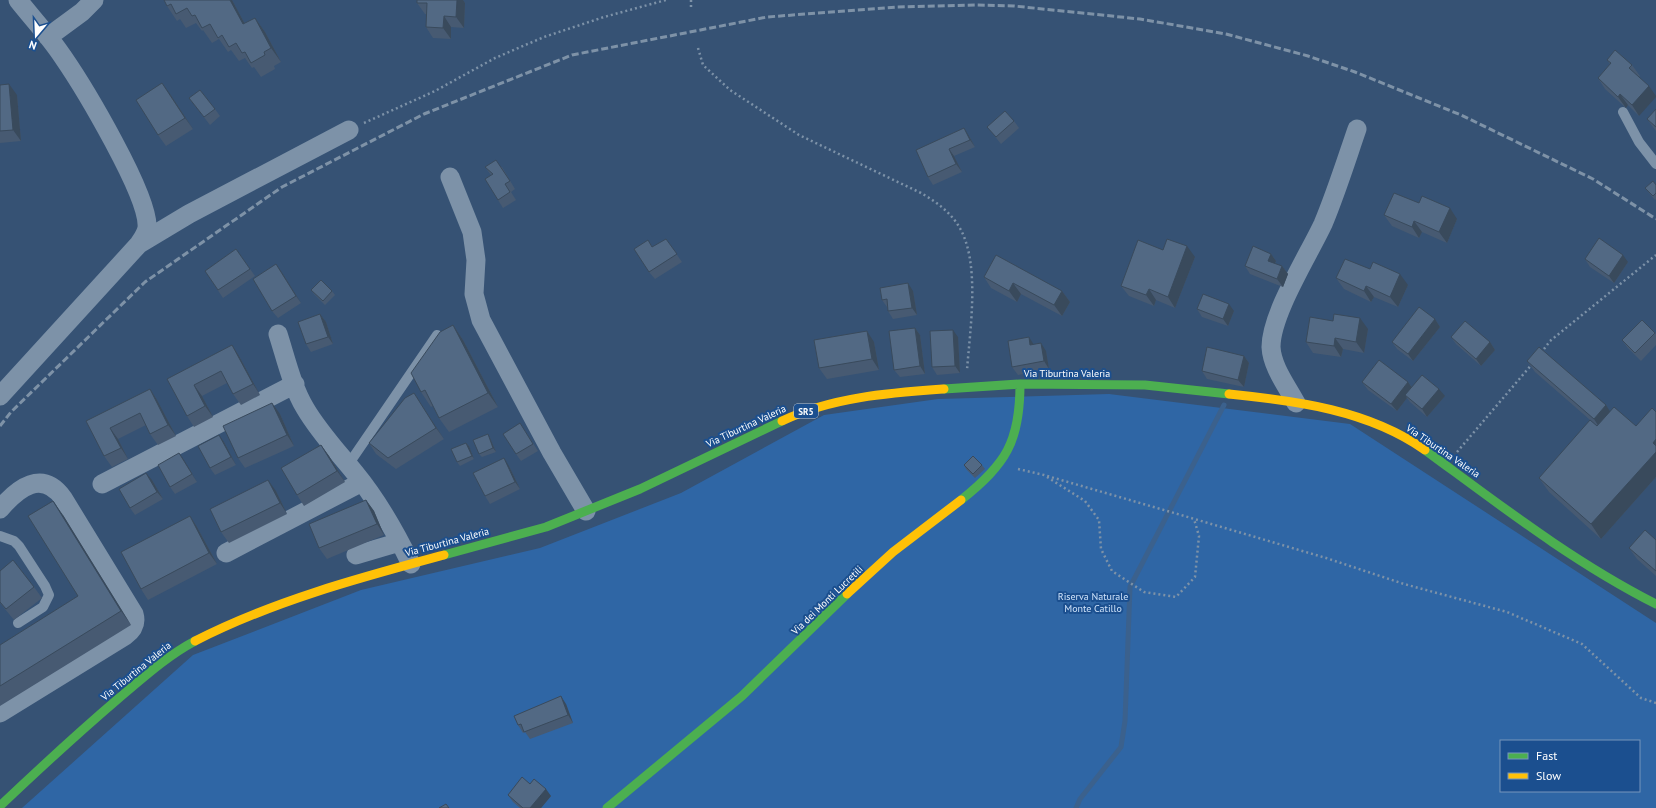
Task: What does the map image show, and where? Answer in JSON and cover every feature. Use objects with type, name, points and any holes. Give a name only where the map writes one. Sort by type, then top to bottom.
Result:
[{"type":"main road","name":"Via Tiburtina Valeria","points":[[0,806],[72,738],[159,664],[186,646],[229,624],[341,583],[546,527],[668,477],[776,422],[818,407],[889,393],[966,386],[1020,384],[1160,386],[1296,403],[1336,410],[1365,419],[1399,435],[1446,464],[1576,559],[1615,583],[1656,604]]},
{"type":"main road","name":"Via dei Monti Lucretili","points":[[607,808],[734,704],[889,555],[960,499],[998,465],[1007,453],[1017,426],[1020,403],[1020,384]]},
{"type":"street","points":[[0,396],[139,244],[146,231],[147,222],[129,171],[72,70],[18,0]]},
{"type":"street","points":[[48,37],[82,12],[94,0]]},
{"type":"street","points":[[1296,403],[1275,365],[1271,348],[1272,339],[1283,304],[1330,206],[1357,129]]},
{"type":"street","points":[[139,244],[189,214],[349,130]]},
{"type":"street","points":[[450,177],[472,232],[476,250],[474,294],[480,320],[552,453],[586,511]]},
{"type":"street","points":[[278,334],[302,402],[313,420],[385,514],[411,564]]},
{"type":"street","points":[[102,484],[295,384]]},
{"type":"street","points":[[226,553],[362,482]]},
{"type":"street","points":[[0,509],[16,494],[32,484],[46,484],[56,489],[134,614],[135,621],[132,629],[125,636],[0,714]]},
{"type":"street","points":[[356,554],[400,542]]},
{"type":"lane","points":[[1623,112],[1639,142],[1656,164]]},
{"type":"lane","points":[[348,465],[437,335]]},
{"type":"lane","points":[[0,536],[14,541],[19,546],[45,586],[49,595],[43,607],[18,624]]},
{"type":"path","points":[[349,130],[435,91],[495,58],[544,37],[604,17],[666,0]]},
{"type":"path","points":[[691,0],[691,7]]},
{"type":"path","points":[[698,48],[703,65],[730,90],[799,135],[921,192],[940,205],[953,218],[962,231],[968,247],[973,284],[966,386]]},
{"type":"path","points":[[1446,464],[1550,341],[1656,255]]},
{"type":"path","points":[[998,465],[1044,475],[1326,558],[1404,584],[1507,612],[1582,644],[1641,698],[1656,704]]},
{"type":"path","points":[[1044,475],[1085,501],[1099,520],[1101,549],[1112,570],[1144,592],[1176,597],[1196,577],[1199,536],[1193,519]]},
{"type":"green space","name":"Riserva Naturale Monte Catillo","points":[[1109,394],[1350,424],[1656,623],[1656,808],[22,808],[193,655],[361,590],[540,548],[681,493],[824,415],[938,399]]},
{"type":"building","points":[[164,0],[230,0],[243,24],[255,18],[271,48],[264,52],[265,55],[251,63],[245,52],[242,53],[236,43],[229,47],[222,35],[218,38],[210,24],[202,28],[195,15],[192,16],[187,8],[176,14],[171,4],[167,6]]},
{"type":"building","points":[[417,0],[457,0],[456,17],[444,16],[443,28],[426,27],[427,3],[417,3]]},
{"type":"building","points":[[1615,50],[1632,65],[1629,68],[1649,86],[1632,105],[1620,94],[1618,97],[1598,78],[1611,63],[1607,60]]},
{"type":"building","points":[[162,83],[185,118],[158,135],[136,100]]},
{"type":"building","points":[[9,84],[13,130],[0,131],[0,85]]},
{"type":"building","points":[[200,90],[215,109],[204,117],[189,98]]},
{"type":"building","points":[[1656,109],[1656,127],[1647,119]]},
{"type":"building","points":[[1005,111],[1014,121],[996,137],[987,127]]},
{"type":"building","points":[[964,128],[970,140],[949,149],[956,164],[928,177],[916,150]]},
{"type":"building","points":[[496,160],[510,181],[505,184],[510,192],[498,200],[485,179],[493,174],[485,167]]},
{"type":"building","points":[[1653,181],[1656,185],[1656,193],[1653,196],[1645,188]]},
{"type":"building","points":[[1394,193],[1419,203],[1422,196],[1450,208],[1439,232],[1414,221],[1412,227],[1384,215]]},
{"type":"building","points":[[1599,238],[1623,255],[1609,276],[1585,259]]},
{"type":"building","points":[[666,239],[677,254],[649,272],[634,249],[648,240],[652,247]]},
{"type":"building","points":[[1167,239],[1187,246],[1168,297],[1149,289],[1146,295],[1121,286],[1138,240],[1163,250]]},
{"type":"building","points":[[1253,246],[1271,254],[1268,261],[1282,266],[1277,279],[1245,266]]},
{"type":"building","points":[[236,249],[250,269],[218,290],[205,271]]},
{"type":"building","points":[[996,255],[1062,291],[1054,305],[1013,283],[1009,291],[984,277]]},
{"type":"building","points":[[1345,259],[1370,269],[1373,262],[1400,274],[1390,297],[1366,286],[1364,291],[1336,278]]},
{"type":"building","points":[[276,264],[296,296],[272,311],[253,279]]},
{"type":"building","points":[[321,280],[332,291],[323,301],[311,290]]},
{"type":"building","points":[[908,283],[912,308],[888,311],[887,299],[882,300],[880,288]]},
{"type":"building","points":[[1203,294],[1229,304],[1223,319],[1197,309]]},
{"type":"building","points":[[1419,307],[1435,319],[1408,354],[1392,342]]},
{"type":"building","points":[[320,314],[328,337],[306,344],[298,322]]},
{"type":"building","points":[[1334,314],[1360,318],[1356,342],[1335,338],[1334,346],[1306,342],[1310,317],[1333,321]]},
{"type":"building","points":[[1642,320],[1655,333],[1635,353],[1622,340]]},
{"type":"building","points":[[1465,321],[1490,342],[1476,359],[1451,337]]},
{"type":"building","points":[[453,325],[488,393],[439,418],[425,390],[421,392],[411,373],[440,332]]},
{"type":"building","points":[[915,328],[920,366],[894,370],[889,331]]},
{"type":"building","points":[[953,330],[955,366],[932,367],[930,331]]},
{"type":"building","points":[[867,331],[872,359],[819,368],[814,340]]},
{"type":"building","points":[[1029,337],[1030,345],[1041,343],[1044,361],[1012,367],[1008,341]]},
{"type":"building","points":[[232,345],[253,384],[233,394],[221,371],[194,385],[205,406],[187,416],[167,379]]},
{"type":"building","points":[[1207,347],[1244,356],[1238,380],[1202,371]]},
{"type":"building","points":[[1539,347],[1606,405],[1594,419],[1527,361]]},
{"type":"building","points":[[1379,360],[1408,382],[1391,404],[1362,382]]},
{"type":"building","points":[[1422,375],[1439,389],[1422,409],[1405,395]]},
{"type":"building","points":[[150,389],[168,425],[150,434],[140,413],[110,428],[121,448],[104,456],[86,421]]},
{"type":"building","points":[[414,393],[436,428],[388,458],[369,443],[405,398]]},
{"type":"building","points":[[272,403],[287,435],[238,458],[223,426]]},
{"type":"building","points":[[1614,407],[1636,426],[1652,408],[1656,412],[1656,439],[1653,443],[1656,446],[1656,452],[1591,524],[1539,478],[1590,420],[1597,426]]},
{"type":"building","points":[[520,423],[533,444],[516,454],[503,434]]},
{"type":"building","points":[[488,434],[493,448],[479,454],[473,440]]},
{"type":"building","points":[[219,435],[231,457],[210,468],[198,446]]},
{"type":"building","points":[[466,443],[472,456],[457,462],[451,449]]},
{"type":"building","points":[[321,445],[337,471],[297,495],[281,468]]},
{"type":"building","points":[[179,453],[192,474],[170,487],[158,465]]},
{"type":"building","points":[[973,456],[982,465],[973,474],[964,465]]},
{"type":"building","points":[[504,458],[515,482],[485,496],[473,473]]},
{"type":"building","points":[[146,473],[157,492],[130,508],[119,489]]},
{"type":"building","points":[[268,480],[280,503],[221,532],[210,509]]},
{"type":"building","points":[[366,500],[377,524],[319,548],[309,524]]},
{"type":"building","points":[[53,501],[121,611],[0,686],[0,645],[78,596],[28,516]]},
{"type":"building","points":[[190,516],[209,553],[141,589],[121,552]]},
{"type":"building","points":[[1645,530],[1656,540],[1656,571],[1629,548]]},
{"type":"building","points":[[13,560],[34,587],[6,609],[0,602],[0,571]]},
{"type":"building","points":[[561,696],[568,715],[524,732],[521,724],[518,725],[514,716]]},
{"type":"building","points":[[522,777],[530,784],[534,779],[546,789],[530,808],[523,808],[508,795]]},
{"type":"building","points":[[446,804],[449,808],[439,808]]},
{"type":"waterway","points":[[1076,808],[1080,799],[1121,747],[1125,721],[1130,587],[1224,405]]},
{"type":"railway","points":[[0,426],[11,412],[145,282],[282,187],[424,114],[572,55],[767,17],[897,7],[976,5],[1014,6],[1140,19],[1226,34],[1308,56],[1355,72],[1461,115],[1593,179],[1656,219]]},
{"type":"traffic: fast","points":[[961,500],[989,475],[1007,450],[1013,437],[1017,422],[1020,384]]},
{"type":"traffic: fast","points":[[944,389],[1020,384],[1145,385],[1229,394]]},
{"type":"traffic: fast","points":[[444,555],[546,527],[640,489],[782,421]]},
{"type":"traffic: fast","points":[[1425,450],[1509,512],[1566,551],[1625,588],[1656,604]]},
{"type":"traffic: fast","points":[[607,808],[742,696],[847,594]]},
{"type":"traffic: fast","points":[[0,806],[137,682],[165,660],[195,641]]},
{"type":"traffic: slow","points":[[782,421],[821,406],[841,401],[903,392],[944,389]]},
{"type":"traffic: slow","points":[[1229,394],[1306,404],[1356,417],[1380,425],[1403,436],[1425,450]]},
{"type":"traffic: slow","points":[[847,594],[893,552],[961,500]]},
{"type":"traffic: slow","points":[[195,641],[286,602],[348,582],[444,555]]}]
